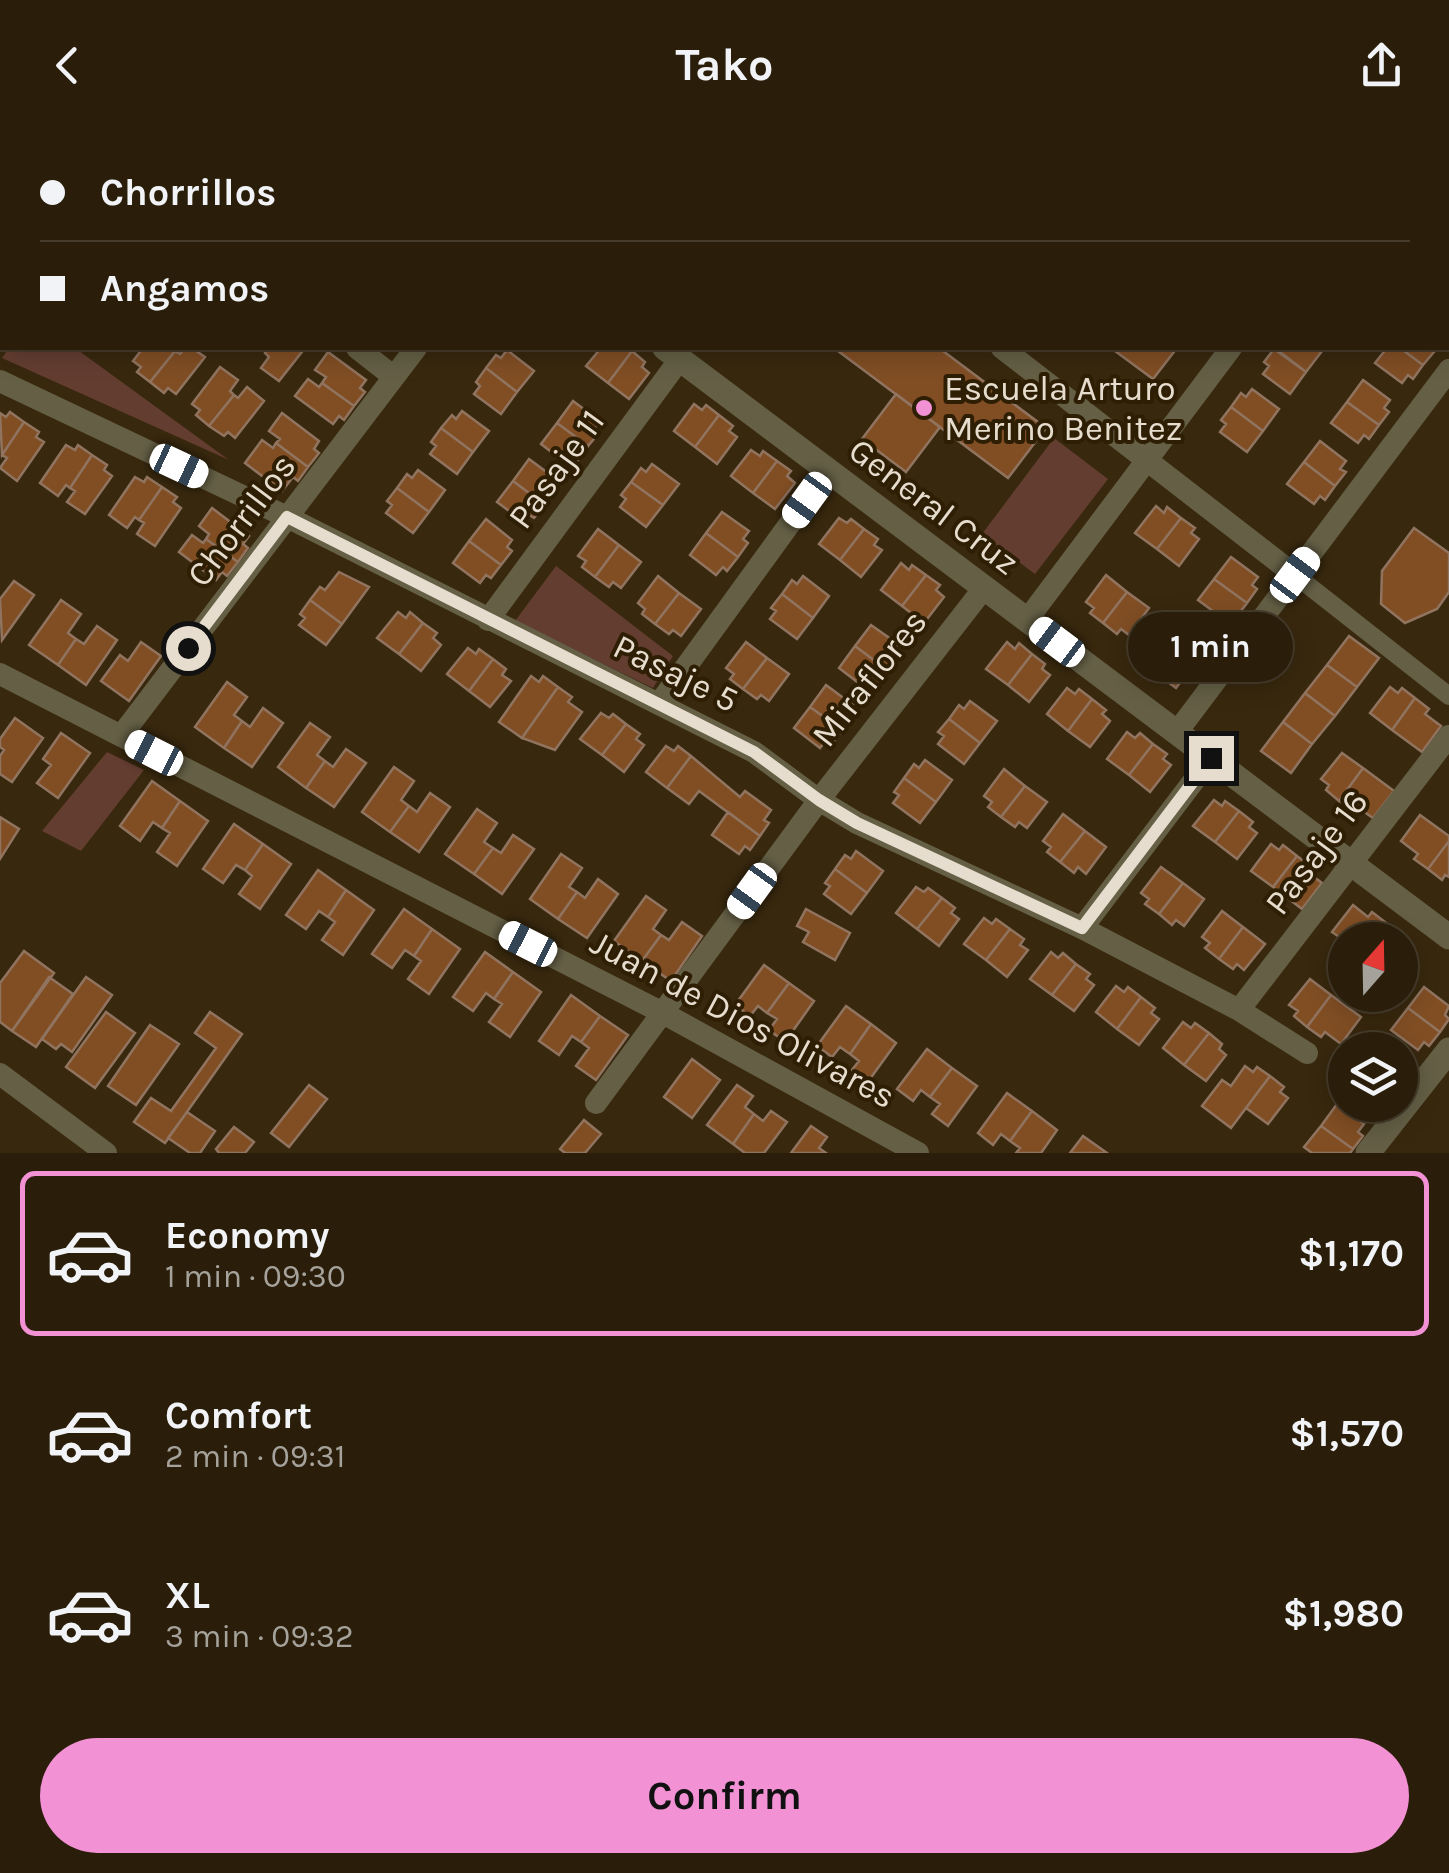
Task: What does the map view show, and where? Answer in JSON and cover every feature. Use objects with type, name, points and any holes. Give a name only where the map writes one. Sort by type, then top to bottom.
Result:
[{"type":"street","points":[[359,350],[394,377]]},
{"type":"street","name":"Chorrillos","points":[[120,736],[414,350]]},
{"type":"street","points":[[1005,350],[1449,696]]},
{"type":"street","points":[[1027,620],[1230,350]]},
{"type":"street","name":"General Cruz","points":[[678,351],[828,471],[1449,937]]},
{"type":"street","name":"Pasaje 11","points":[[488,620],[678,351]]},
{"type":"street","points":[[1177,732],[1449,370]]},
{"type":"street","name":"Pasaje 5","points":[[0,381],[287,517],[754,752],[857,823],[1082,928],[1239,1010],[1307,1053]]},
{"type":"street","points":[[660,704],[828,471]]},
{"type":"street","name":"Miraflores","points":[[596,1103],[819,800],[984,588]]},
{"type":"street","name":"Juan de Dios Olivares","points":[[0,674],[663,1012],[918,1153]]},
{"type":"street","name":"Pasaje 16","points":[[1239,1010],[1449,736]]},
{"type":"street","points":[[1082,928],[1211,758]]},
{"type":"street","points":[[1368,1153],[1449,1050]]},
{"type":"street","points":[[0,1074],[106,1153]]},
{"type":"shaded area","points":[[8,350],[78,350],[229,460],[2,358]]},
{"type":"shaded area","points":[[1054,438],[1108,479],[1035,574],[982,534]]},
{"type":"shaded area","points":[[556,566],[673,656],[653,688],[515,621]]},
{"type":"shaded area","points":[[107,752],[144,770],[81,851],[42,831]]},
{"type":"building","points":[[141,350],[175,351],[150,382],[137,372],[141,367],[133,361]]},
{"type":"building","points":[[195,350],[205,357],[176,394],[168,388],[164,393],[150,382],[175,351],[180,354]]},
{"type":"building","points":[[303,350],[279,381],[261,368],[269,357],[265,353]]},
{"type":"building","points":[[507,350],[534,371],[517,392],[486,368],[496,355],[501,358]]},
{"type":"building","points":[[599,350],[632,351],[608,383],[586,366]]},
{"type":"building","points":[[837,350],[942,350],[1046,428],[1008,478]]},
{"type":"building","points":[[1114,350],[1175,350],[1153,379]]},
{"type":"building","points":[[1275,350],[1306,372],[1290,394],[1263,374],[1269,366],[1264,362]]},
{"type":"building","points":[[1278,350],[1322,351],[1306,372]]},
{"type":"building","points":[[1385,350],[1403,350],[1423,365],[1413,379],[1408,375],[1402,383],[1375,363]]},
{"type":"building","points":[[1403,350],[1432,350],[1434,352],[1423,365]]},
{"type":"building","points":[[632,351],[645,362],[642,367],[649,373],[629,399],[608,383]]},
{"type":"building","points":[[328,352],[366,380],[360,388],[365,392],[354,406],[322,383],[326,377],[315,370]]},
{"type":"building","points":[[220,367],[238,380],[230,391],[234,395],[209,426],[196,415],[200,410],[192,404]]},
{"type":"building","points":[[486,368],[517,392],[501,414],[474,394],[480,386],[476,382]]},
{"type":"building","points":[[308,379],[319,387],[322,383],[354,406],[344,420],[339,416],[333,424],[295,396]]},
{"type":"building","points":[[1363,380],[1390,400],[1384,408],[1389,412],[1379,425],[1347,402]]},
{"type":"building","points":[[247,387],[264,401],[235,438],[209,426],[234,395],[238,398]]},
{"type":"building","points":[[1252,389],[1279,409],[1263,431],[1231,407],[1241,393],[1246,397]]},
{"type":"building","points":[[896,394],[940,427],[906,472],[862,439]]},
{"type":"building","points":[[573,401],[600,421],[594,429],[599,433],[588,446],[557,423]]},
{"type":"building","points":[[1347,402],[1379,425],[1369,439],[1364,435],[1358,443],[1331,423]]},
{"type":"building","points":[[694,404],[702,410],[706,405],[719,415],[695,447],[674,431]]},
{"type":"building","points":[[1231,407],[1263,431],[1247,452],[1220,432],[1226,424],[1221,420]]},
{"type":"building","points":[[462,411],[489,431],[473,452],[441,428],[452,415],[456,419]]},
{"type":"building","points":[[10,412],[24,422],[2,455],[0,413],[6,417]]},
{"type":"building","points":[[282,413],[319,441],[314,449],[319,453],[308,467],[276,443],[280,439],[269,431]]},
{"type":"building","points":[[719,415],[733,426],[729,431],[737,437],[717,464],[695,447]]},
{"type":"building","points":[[24,422],[39,432],[36,437],[44,442],[17,481],[0,468],[7,458],[2,455]]},
{"type":"building","points":[[557,423],[588,446],[578,460],[573,456],[567,464],[541,444]]},
{"type":"building","points":[[441,428],[473,452],[457,474],[430,454],[436,446],[431,442]]},
{"type":"building","points":[[262,440],[273,448],[276,443],[308,467],[298,481],[293,477],[282,491],[245,463]]},
{"type":"building","points":[[1320,441],[1346,461],[1340,469],[1346,472],[1335,486],[1304,462]]},
{"type":"building","points":[[66,445],[75,450],[78,445],[92,455],[70,488],[66,485],[58,496],[40,483]]},
{"type":"building","points":[[751,450],[760,456],[763,451],[777,461],[753,493],[731,476]]},
{"type":"building","points":[[92,455],[107,465],[104,470],[112,476],[85,514],[67,502],[75,491],[70,488]]},
{"type":"building","points":[[529,459],[556,479],[550,487],[555,491],[545,505],[513,481]]},
{"type":"building","points":[[777,461],[791,471],[787,476],[795,483],[775,509],[753,493]]},
{"type":"building","points":[[1304,462],[1335,486],[1325,500],[1320,496],[1314,504],[1287,484]]},
{"type":"building","points":[[652,464],[679,484],[663,505],[631,482],[641,468],[646,472]]},
{"type":"building","points":[[418,470],[445,490],[429,512],[397,488],[407,474],[412,478]]},
{"type":"building","points":[[135,477],[144,482],[147,477],[162,487],[139,520],[135,517],[127,528],[109,515]]},
{"type":"building","points":[[513,481],[545,505],[534,518],[529,515],[524,522],[497,502]]},
{"type":"building","points":[[631,482],[663,505],[646,527],[620,507],[626,499],[621,495]]},
{"type":"building","points":[[162,487],[177,497],[173,502],[181,508],[155,546],[137,534],[144,523],[139,520]]},
{"type":"building","points":[[397,488],[429,512],[413,533],[386,513],[392,505],[387,501]]},
{"type":"building","points":[[1156,506],[1164,513],[1167,507],[1181,518],[1157,549],[1135,533]]},
{"type":"building","points":[[212,508],[249,536],[243,544],[248,548],[238,562],[206,539],[209,534],[199,526]]},
{"type":"building","points":[[722,512],[749,531],[743,539],[748,543],[738,557],[706,533]]},
{"type":"building","points":[[839,518],[847,523],[851,519],[864,529],[840,560],[819,544]]},
{"type":"building","points":[[1181,518],[1195,528],[1191,533],[1199,539],[1179,566],[1157,549]]},
{"type":"building","points":[[486,519],[512,540],[507,547],[512,551],[501,565],[469,541]]},
{"type":"building","points":[[1414,528],[1449,553],[1449,592],[1437,609],[1405,623],[1381,604],[1382,571]]},
{"type":"building","points":[[598,529],[619,545],[595,577],[582,567],[586,561],[578,556]]},
{"type":"building","points":[[864,529],[878,539],[874,545],[882,550],[861,577],[840,560]]},
{"type":"building","points":[[706,533],[738,557],[727,571],[723,567],[716,575],[690,555]]},
{"type":"building","points":[[192,535],[203,543],[206,539],[238,562],[227,576],[222,572],[216,580],[179,552]]},
{"type":"building","points":[[469,541],[501,565],[491,578],[486,575],[480,583],[453,563]]},
{"type":"building","points":[[619,545],[641,562],[621,588],[613,582],[609,587],[595,577]]},
{"type":"building","points":[[1231,557],[1258,577],[1252,585],[1257,589],[1247,603],[1214,579]]},
{"type":"building","points":[[901,563],[926,575],[902,606],[881,590]]},
{"type":"building","points":[[339,572],[369,587],[342,624],[310,600],[320,587],[325,590]]},
{"type":"building","points":[[926,575],[940,585],[936,590],[944,597],[924,623],[902,606]]},
{"type":"building","points":[[1106,575],[1127,592],[1103,623],[1090,613],[1094,608],[1086,602]]},
{"type":"building","points":[[658,576],[679,593],[655,624],[642,614],[645,609],[638,603]]},
{"type":"building","points":[[803,576],[829,596],[813,618],[782,594],[792,580],[797,584]]},
{"type":"building","points":[[1214,579],[1247,603],[1237,616],[1231,612],[1225,620],[1198,600]]},
{"type":"building","points":[[14,581],[34,595],[2,640],[0,599]]},
{"type":"building","points":[[1127,592],[1149,608],[1129,635],[1121,629],[1117,634],[1103,623]]},
{"type":"building","points":[[679,593],[701,609],[681,636],[673,630],[669,634],[655,624]]},
{"type":"building","points":[[782,594],[813,618],[797,639],[770,619],[776,611],[771,608]]},
{"type":"building","points":[[61,600],[81,614],[68,633],[76,639],[58,665],[29,645]]},
{"type":"building","points":[[310,600],[342,624],[326,645],[299,625],[305,618],[300,614]]},
{"type":"building","points":[[398,612],[406,618],[410,612],[423,623],[399,654],[377,638]]},
{"type":"building","points":[[1187,618],[1214,638],[1208,646],[1213,649],[1203,663],[1171,639]]},
{"type":"building","points":[[423,623],[437,633],[433,638],[441,645],[421,671],[399,654]]},
{"type":"building","points":[[1150,624],[1171,639],[1149,668],[1129,653]]},
{"type":"building","points":[[871,625],[898,644],[892,652],[897,656],[887,670],[855,646]]},
{"type":"building","points":[[97,626],[117,640],[86,685],[58,665],[76,639],[84,644]]},
{"type":"building","points":[[1349,636],[1379,658],[1357,687],[1327,665]]},
{"type":"building","points":[[1171,639],[1203,663],[1192,677],[1187,673],[1176,688],[1149,668]]},
{"type":"building","points":[[141,642],[161,656],[129,701],[101,681],[120,655],[128,661]]},
{"type":"building","points":[[746,642],[767,658],[743,689],[730,679],[734,674],[726,668]]},
{"type":"building","points":[[1007,642],[1015,649],[1019,643],[1032,654],[1008,685],[986,669]]},
{"type":"building","points":[[855,646],[887,670],[877,683],[871,680],[865,688],[839,668]]},
{"type":"building","points":[[468,648],[476,654],[479,649],[493,659],[469,691],[447,674]]},
{"type":"building","points":[[1032,654],[1045,664],[1042,669],[1050,675],[1029,702],[1008,685]]},
{"type":"building","points":[[767,658],[789,674],[769,701],[761,695],[757,699],[743,689]]},
{"type":"building","points":[[493,659],[506,669],[502,675],[511,681],[490,707],[469,691]]},
{"type":"building","points":[[1327,665],[1357,687],[1335,716],[1305,693]]},
{"type":"building","points":[[531,676],[539,682],[543,676],[558,687],[522,738],[499,722]]},
{"type":"building","points":[[227,682],[247,697],[234,715],[242,721],[224,748],[195,727]]},
{"type":"building","points":[[826,685],[853,705],[847,713],[852,717],[842,730],[810,707]]},
{"type":"building","points":[[558,687],[572,697],[568,702],[582,712],[555,750],[522,738]]},
{"type":"building","points":[[1390,687],[1398,693],[1402,688],[1415,698],[1392,730],[1370,713]]},
{"type":"building","points":[[1067,688],[1075,694],[1079,689],[1092,699],[1068,731],[1047,714]]},
{"type":"building","points":[[1305,693],[1335,716],[1312,744],[1283,722]]},
{"type":"building","points":[[1415,698],[1429,709],[1425,714],[1441,726],[1422,752],[1392,730]]},
{"type":"building","points":[[1092,699],[1106,710],[1102,714],[1110,721],[1090,747],[1068,731]]},
{"type":"building","points":[[970,701],[997,721],[980,743],[949,719],[959,705],[964,709]]},
{"type":"building","points":[[810,707],[842,730],[832,744],[826,740],[820,748],[794,728]]},
{"type":"building","points":[[263,708],[283,723],[252,767],[224,748],[242,721],[250,727]]},
{"type":"building","points":[[601,713],[609,718],[613,714],[626,724],[602,755],[580,739]]},
{"type":"building","points":[[15,718],[43,738],[12,782],[0,774],[4,750],[0,739]]},
{"type":"building","points":[[949,719],[980,743],[964,764],[938,744],[944,736],[938,732]]},
{"type":"building","points":[[1283,722],[1312,744],[1291,773],[1261,751]]},
{"type":"building","points":[[310,723],[330,737],[317,755],[325,761],[306,788],[278,767]]},
{"type":"building","points":[[626,724],[640,734],[636,739],[644,745],[624,772],[602,755]]},
{"type":"building","points":[[1127,732],[1135,738],[1140,733],[1153,744],[1129,775],[1107,759]]},
{"type":"building","points":[[61,733],[90,753],[58,798],[37,783],[51,765],[43,759]]},
{"type":"building","points":[[1153,744],[1167,754],[1163,759],[1171,765],[1150,792],[1129,775]]},
{"type":"building","points":[[666,746],[674,751],[678,746],[691,756],[667,788],[646,772]]},
{"type":"building","points":[[346,749],[366,763],[334,807],[306,788],[325,761],[333,767]]},
{"type":"building","points":[[1342,753],[1363,768],[1339,801],[1326,790],[1329,785],[1321,779]]},
{"type":"building","points":[[691,756],[740,797],[745,791],[771,810],[764,820],[769,823],[760,836],[699,791],[689,804],[667,788]]},
{"type":"building","points":[[925,760],[952,780],[936,802],[904,778],[914,764],[919,768]]},
{"type":"building","points":[[394,767],[414,781],[401,800],[409,806],[390,832],[362,812]]},
{"type":"building","points":[[1363,768],[1394,791],[1373,818],[1356,806],[1353,810],[1339,801]]},
{"type":"building","points":[[1004,769],[1025,786],[1001,817],[988,807],[992,802],[984,796]]},
{"type":"building","points":[[904,778],[936,802],[920,823],[893,803],[899,795],[894,792]]},
{"type":"building","points":[[152,781],[180,801],[162,828],[153,822],[140,841],[120,826]]},
{"type":"building","points":[[1025,786],[1047,802],[1027,828],[1019,822],[1015,827],[1001,817]]},
{"type":"building","points":[[430,793],[450,807],[419,852],[390,832],[409,806],[417,812]]},
{"type":"building","points":[[1214,800],[1222,806],[1225,801],[1239,811],[1215,842],[1193,826]]},
{"type":"building","points":[[180,801],[208,821],[177,866],[157,852],[170,833],[162,828]]},
{"type":"building","points":[[477,809],[497,823],[484,842],[493,848],[474,874],[445,854]]},
{"type":"building","points":[[1239,811],[1253,822],[1249,827],[1257,833],[1237,859],[1215,842]]},
{"type":"building","points":[[728,812],[760,836],[750,850],[745,846],[739,854],[712,835]]},
{"type":"building","points":[[1063,814],[1085,831],[1060,862],[1047,852],[1051,847],[1043,841]]},
{"type":"building","points":[[1420,815],[1449,836],[1428,869],[1414,859],[1418,854],[1401,841]]},
{"type":"building","points":[[0,817],[19,829],[0,859]]},
{"type":"building","points":[[234,824],[263,844],[245,870],[236,865],[223,883],[203,869]]},
{"type":"building","points":[[1085,831],[1106,847],[1086,874],[1078,867],[1074,873],[1060,862]]},
{"type":"building","points":[[513,835],[534,849],[502,894],[474,874],[493,848],[501,853]]},
{"type":"building","points":[[1449,841],[1449,877],[1445,875],[1442,880],[1428,869]]},
{"type":"building","points":[[263,844],[291,864],[260,909],[239,894],[252,876],[245,870]]},
{"type":"building","points":[[1271,844],[1279,850],[1283,845],[1297,856],[1273,887],[1251,871]]},
{"type":"building","points":[[856,851],[883,871],[867,893],[835,869],[845,855],[851,859]]},
{"type":"building","points":[[561,854],[582,868],[569,887],[577,892],[558,919],[530,899]]},
{"type":"building","points":[[1297,856],[1310,866],[1306,871],[1322,883],[1302,909],[1273,887]]},
{"type":"building","points":[[1161,867],[1183,883],[1159,914],[1145,904],[1149,899],[1141,893]]},
{"type":"building","points":[[835,869],[867,893],[851,914],[824,894],[830,886],[825,883]]},
{"type":"building","points":[[318,870],[346,890],[328,917],[319,911],[306,929],[286,915]]},
{"type":"building","points":[[598,879],[618,894],[587,938],[558,919],[577,892],[585,898]]},
{"type":"building","points":[[1183,883],[1204,899],[1184,926],[1176,920],[1172,925],[1159,914]]},
{"type":"building","points":[[916,887],[924,892],[928,888],[942,898],[917,929],[896,913]]},
{"type":"building","points":[[346,890],[374,910],[343,955],[322,940],[335,922],[328,917]]},
{"type":"building","points":[[646,896],[666,910],[653,929],[661,935],[642,961],[614,941]]},
{"type":"building","points":[[942,898],[955,908],[951,913],[959,919],[939,946],[917,929]]},
{"type":"building","points":[[1353,905],[1368,917],[1372,912],[1385,922],[1340,922]]},
{"type":"building","points":[[404,909],[432,929],[414,956],[405,950],[392,968],[372,954]]},
{"type":"building","points":[[806,909],[850,933],[835,960],[803,942],[809,932],[797,926]]},
{"type":"building","points":[[1222,911],[1243,927],[1219,959],[1205,948],[1210,943],[1202,937]]},
{"type":"building","points":[[984,918],[992,924],[996,919],[1010,929],[986,960],[964,944]]},
{"type":"building","points":[[682,922],[702,936],[671,981],[642,961],[661,935],[669,940]]},
{"type":"building","points":[[1243,927],[1265,944],[1244,970],[1237,964],[1233,969],[1219,959]]},
{"type":"building","points":[[432,929],[460,949],[429,994],[408,979],[421,961],[414,956]]},
{"type":"building","points":[[1010,929],[1024,939],[1020,945],[1028,950],[1007,977],[986,960]]},
{"type":"building","points":[[24,951],[54,973],[12,1031],[0,1022],[0,983]]},
{"type":"building","points":[[485,952],[513,972],[494,999],[486,993],[473,1011],[453,997]]},
{"type":"building","points":[[1051,952],[1058,958],[1063,953],[1076,964],[1052,995],[1030,979]]},
{"type":"building","points":[[1076,964],[1090,974],[1086,979],[1094,985],[1074,1011],[1052,995]]},
{"type":"building","points":[[764,965],[789,983],[767,1013],[758,1006],[750,1016],[735,1005]]},
{"type":"building","points":[[513,972],[541,992],[510,1037],[489,1022],[502,1004],[494,999]]},
{"type":"building","points":[[49,977],[73,994],[36,1047],[12,1031]]},
{"type":"building","points":[[86,977],[112,995],[72,1052],[61,1044],[56,1049],[42,1039]]},
{"type":"building","points":[[1310,979],[1328,993],[1328,999],[1307,1027],[1294,1016],[1298,1011],[1289,1005]]},
{"type":"building","points":[[789,983],[814,1001],[785,1042],[769,1030],[777,1019],[767,1013]]},
{"type":"building","points":[[1116,986],[1124,992],[1128,987],[1141,997],[1117,1029],[1096,1012]]},
{"type":"building","points":[[1424,987],[1449,1006],[1445,1015],[1449,1019],[1440,1032],[1413,1012],[1418,1012],[1418,995]]},
{"type":"building","points":[[571,995],[600,1016],[581,1042],[572,1036],[559,1055],[539,1041]]},
{"type":"building","points":[[1141,997],[1155,1008],[1151,1013],[1159,1019],[1139,1045],[1117,1029]]},
{"type":"building","points":[[1328,999],[1328,1012],[1354,1012],[1361,1017],[1350,1032],[1325,1032],[1321,1037],[1307,1027]]},
{"type":"building","points":[[846,1006],[871,1024],[850,1054],[840,1047],[832,1057],[817,1046]]},
{"type":"building","points":[[106,1012],[135,1033],[95,1088],[66,1067]]},
{"type":"building","points":[[210,1012],[242,1034],[165,1143],[134,1122],[151,1098],[171,1111],[216,1048],[195,1033]]},
{"type":"building","points":[[1405,1012],[1413,1012],[1440,1032],[1429,1046],[1424,1042],[1418,1050],[1418,1032],[1391,1030]]},
{"type":"building","points":[[600,1016],[628,1035],[596,1080],[576,1066],[589,1048],[581,1042]]},
{"type":"building","points":[[1183,1022],[1191,1028],[1195,1023],[1209,1033],[1184,1065],[1163,1048]]},
{"type":"building","points":[[871,1024],[896,1043],[867,1083],[851,1071],[859,1061],[850,1054]]},
{"type":"building","points":[[150,1025],[179,1044],[136,1105],[108,1086]]},
{"type":"building","points":[[1209,1033],[1222,1044],[1219,1049],[1226,1055],[1206,1081],[1184,1065]]},
{"type":"building","points":[[927,1049],[952,1068],[930,1097],[921,1090],[913,1101],[897,1089]]},
{"type":"building","points":[[692,1059],[720,1080],[692,1118],[664,1097]]},
{"type":"building","points":[[1245,1066],[1253,1072],[1257,1067],[1270,1076],[1231,1128],[1202,1106],[1222,1080],[1231,1086]]},
{"type":"building","points":[[952,1068],[977,1086],[948,1126],[932,1114],[940,1104],[930,1097]]},
{"type":"building","points":[[1270,1076],[1284,1087],[1280,1092],[1288,1098],[1268,1124],[1246,1108]]},
{"type":"building","points":[[309,1085],[327,1099],[289,1147],[271,1133]]},
{"type":"building","points":[[737,1085],[753,1096],[745,1107],[754,1114],[733,1144],[707,1125]]},
{"type":"building","points":[[1007,1093],[1032,1111],[1010,1141],[1001,1134],[993,1145],[978,1133]]},
{"type":"building","points":[[771,1111],[787,1122],[764,1153],[745,1153],[733,1144],[754,1114],[763,1121]]},
{"type":"building","points":[[1032,1111],[1057,1130],[1041,1153],[1016,1153],[1020,1148],[1010,1141]]},
{"type":"building","points":[[187,1112],[215,1131],[200,1153],[190,1153],[168,1138]]},
{"type":"building","points":[[1328,1116],[1328,1122],[1361,1122],[1364,1124],[1358,1132],[1363,1136],[1353,1149],[1321,1126]]},
{"type":"building","points":[[584,1120],[601,1134],[585,1153],[565,1153],[560,1149]]},
{"type":"building","points":[[811,1126],[827,1137],[819,1148],[826,1153],[791,1153]]},
{"type":"building","points":[[1321,1126],[1353,1149],[1350,1153],[1312,1153],[1304,1147]]},
{"type":"building","points":[[234,1127],[254,1142],[245,1153],[219,1153],[216,1149]]},
{"type":"building","points":[[1083,1136],[1107,1153],[1070,1153]]},
{"type":"place","name":"Escuela Arturo Merino Benitez","points":[[924,408]]},
{"type":"route","points":[[188,648],[287,517],[754,752],[857,823],[1082,928],[1211,758]]}]
